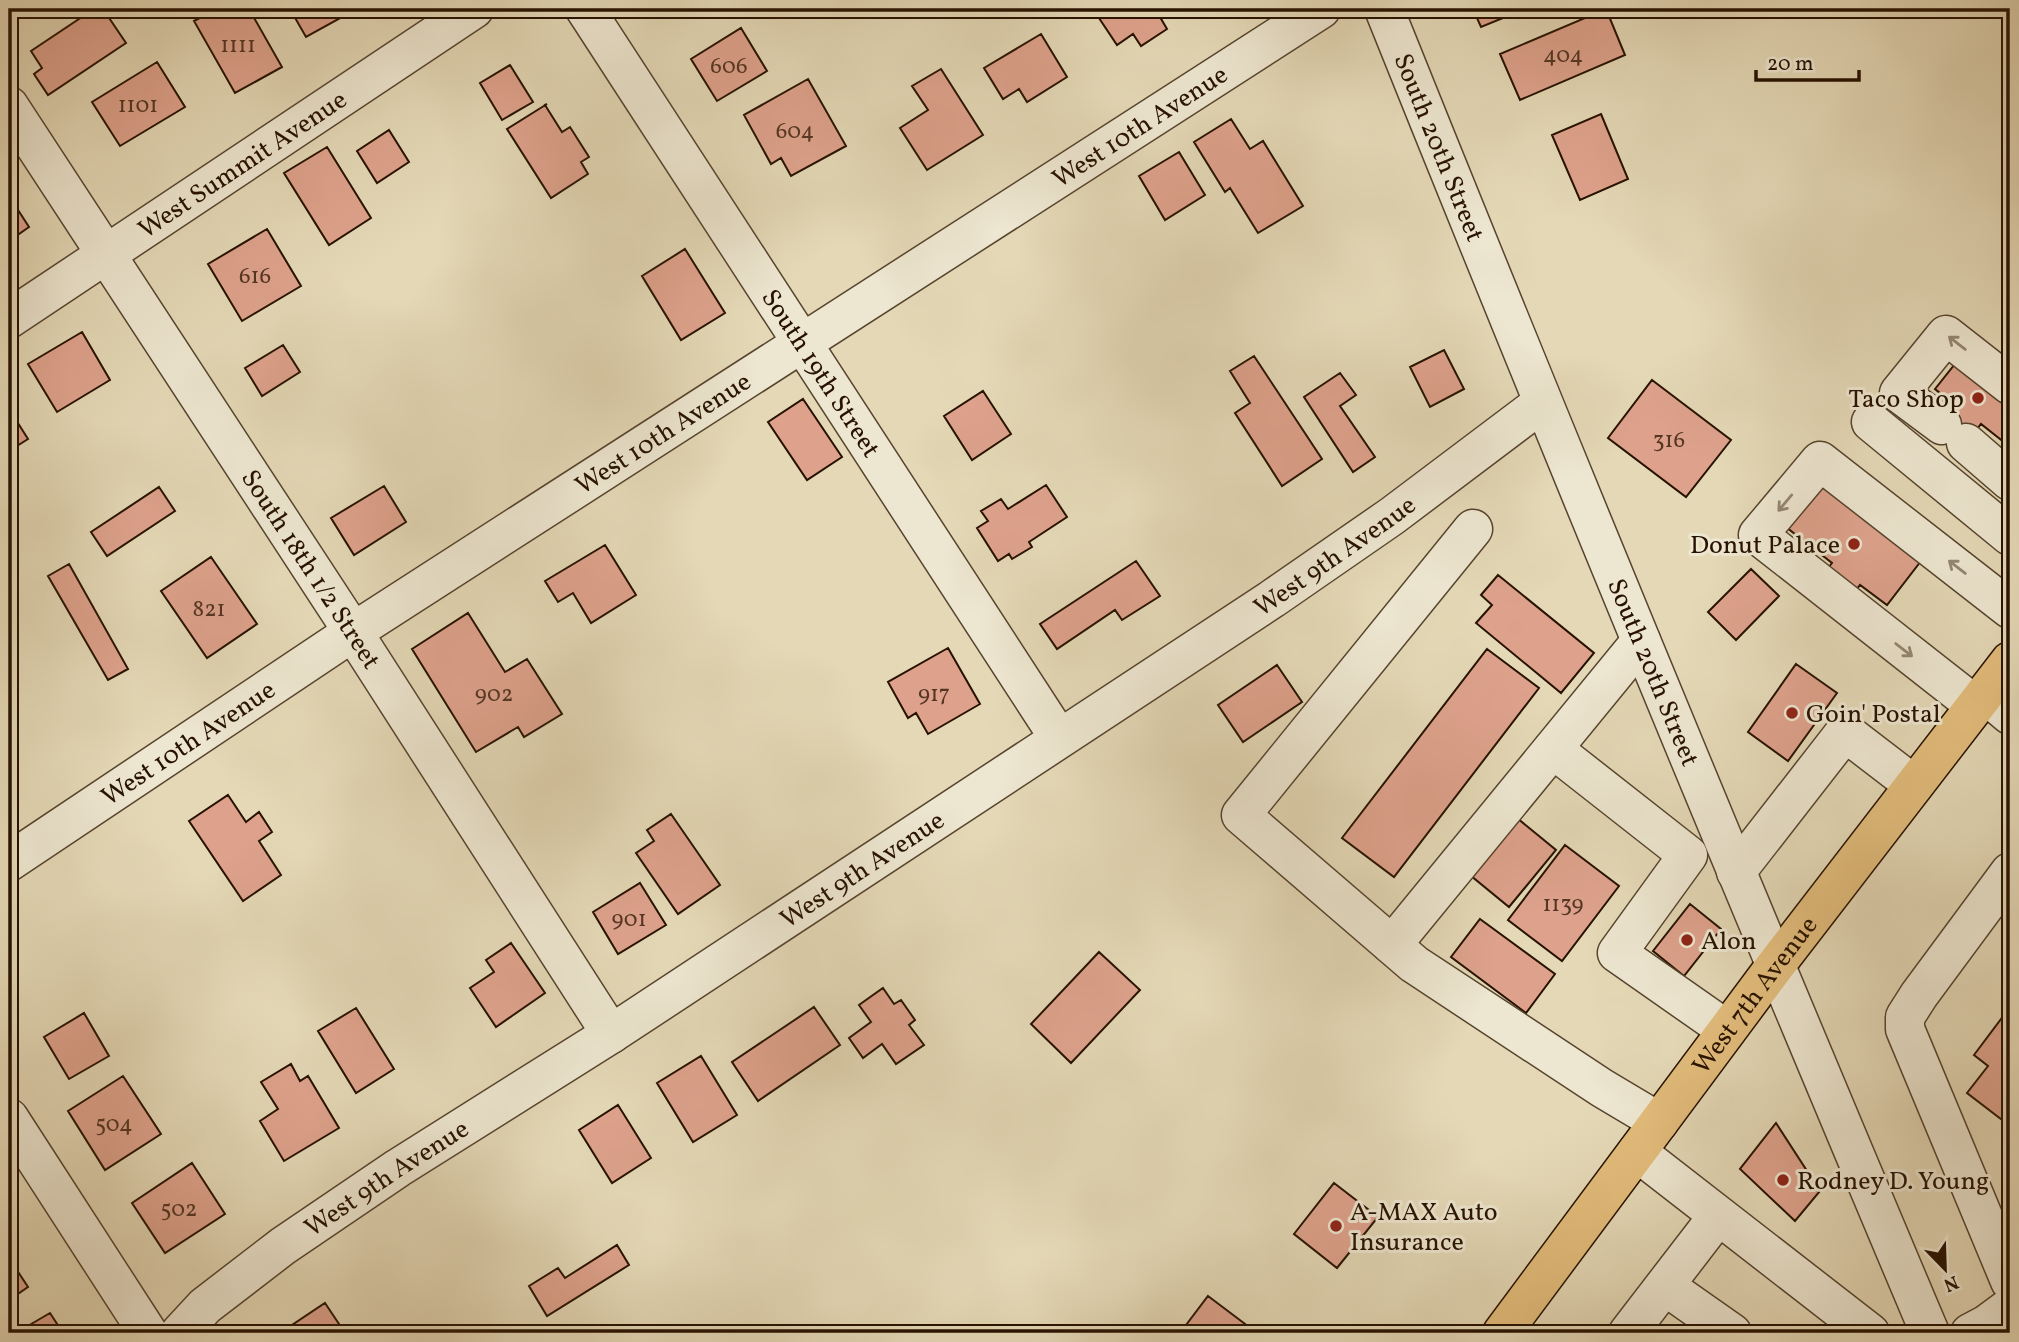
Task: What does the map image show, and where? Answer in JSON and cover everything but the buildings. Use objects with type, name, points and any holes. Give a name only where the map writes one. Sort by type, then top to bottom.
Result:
[{"type":"main road","name":"West 7th Avenue","points":[[1502,1333],[1775,966],[1914,785],[1990,705],[2010,661]]},
{"type":"street","name":"West Summit Avenue","points":[[9,319],[474,9]]},
{"type":"street","name":"South 19th Street","points":[[585,9],[1059,738]]},
{"type":"street","name":"West 10th Avenue","points":[[9,862],[353,632],[1321,9]]},
{"type":"street","name":"South 20th Street","points":[[1384,9],[1542,403],[1930,1333]]},
{"type":"street","name":"South 18th 1/2 Street","points":[[9,106],[353,632],[611,1034]]},
{"type":"street","points":[[2010,386],[1946,335],[1899,393],[2010,481]]},
{"type":"street","name":"West 9th Avenue","points":[[180,1333],[205,1306],[283,1246],[398,1168],[611,1034],[1272,599],[1392,516],[1542,403]]},
{"type":"street","points":[[1871,422],[2010,536]]},
{"type":"street","points":[[1990,705],[1758,535],[1821,461],[2010,609]]},
{"type":"street","points":[[1473,529],[1241,815],[1414,964],[1602,1088],[1659,1122]]},
{"type":"street","points":[[1392,946],[1641,641]]},
{"type":"street","points":[[1553,749],[1688,855],[1730,856],[1845,732],[1914,785]]},
{"type":"street","points":[[1688,855],[1617,953],[1727,1030]]},
{"type":"street","points":[[2004,893],[1919,995],[1905,1017],[1905,1029],[2010,1281]]},
{"type":"street","points":[[9,1118],[148,1333]]},
{"type":"street","points":[[1637,1152],[1870,1333]]},
{"type":"street","points":[[1628,1333],[1718,1216]]},
{"type":"street","points":[[1665,1286],[1732,1333]]},
{"type":"street","points":[[1970,1333],[2010,1307]]},
{"type":"place","name":"Taco Shop","points":[[1978,398]]},
{"type":"place","name":"Donut Palace","points":[[1854,544]]},
{"type":"place","name":"Goin' Postal","points":[[1792,713]]},
{"type":"place","name":"Alon","points":[[1687,940]]},
{"type":"place","name":"Rodney D. Young","points":[[1783,1180]]},
{"type":"place","name":"A-MAX Auto Insurance","points":[[1336,1226]]}]
